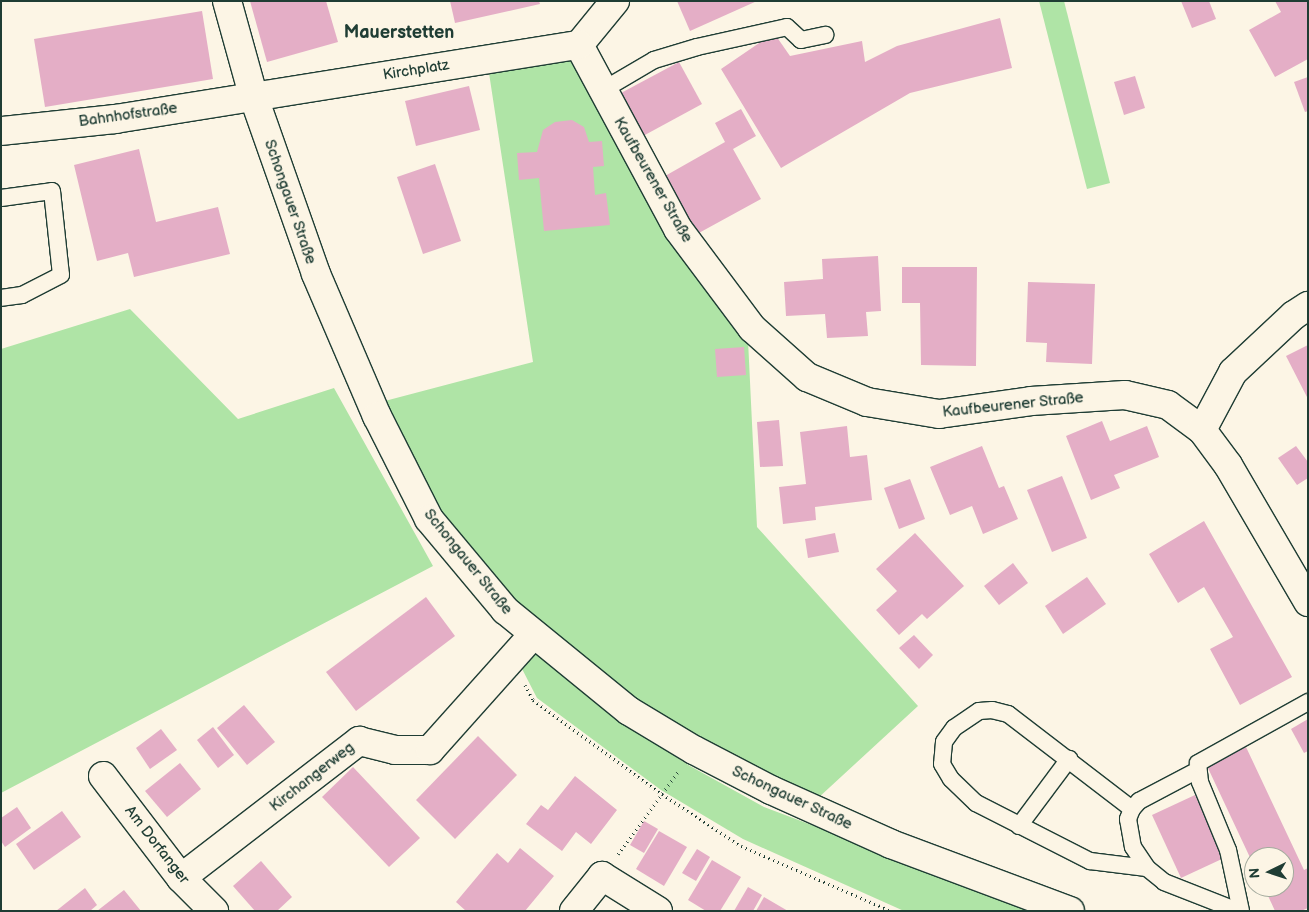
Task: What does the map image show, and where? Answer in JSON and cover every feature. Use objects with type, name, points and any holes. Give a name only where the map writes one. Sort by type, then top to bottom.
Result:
[{"type":"street","name":"Schongauer Straße","points":[[226,1],[253,95],[316,274],[377,416],[429,519],[504,610],[532,636],[630,712],[771,790],[891,844],[1070,911]]},
{"type":"street","points":[[579,45],[615,1]]},
{"type":"street","name":"Kirchplatz","points":[[253,95],[579,45]]},
{"type":"street","name":"Kaufbeurener Straße","points":[[579,45],[678,229],[752,328],[807,377],[867,402],[940,414],[1031,401],[1125,395],[1168,405],[1202,430],[1228,465],[1308,602]]},
{"type":"street","name":"Bahnhofstraße","points":[[1,131],[115,119],[253,95]]},
{"type":"street","points":[[1202,430],[1233,372],[1294,315],[1308,306]]},
{"type":"street","name":"Kirchangerweg","points":[[181,878],[359,741],[395,750],[430,750],[532,636]]},
{"type":"street","name":"Am Dorfanger","points":[[102,776],[181,878],[214,911]]},
{"type":"street","points":[[574,911],[602,876],[658,911]]},
{"type":"lane","points":[[603,90],[654,60],[697,47],[787,27],[802,40],[825,36]]},
{"type":"lane","points":[[1,198],[52,190],[61,276],[22,295],[1,298]]},
{"type":"lane","points":[[1239,911],[1176,888],[1147,868],[1133,847],[1129,833],[1132,808],[1139,802],[1196,771],[1201,759],[1308,702]]},
{"type":"lane","points":[[1132,808],[1024,723],[1008,714],[992,710],[979,711],[966,719],[944,742],[942,764],[956,785],[976,803],[1090,861],[1147,868]]},
{"type":"lane","points":[[1019,826],[1069,759]]},
{"type":"lane","points":[[1196,771],[1228,850],[1239,911]]},
{"type":"path","points":[[511,658],[533,700],[662,794],[741,846],[891,911]]},
{"type":"path","points":[[602,876],[662,794]]},
{"type":"green space","points":[[1039,1],[1064,1],[1110,183],[1087,189]]},
{"type":"green space","points":[[580,59],[748,340],[757,527],[918,706],[817,799],[776,781],[636,702],[512,600],[441,513],[381,402],[533,362],[489,73]]},
{"type":"green space","points":[[130,309],[238,419],[334,388],[433,566],[1,793],[1,349]]},
{"type":"green space","points":[[533,650],[620,720],[690,766],[764,807],[1039,911],[904,911],[743,839],[661,790],[537,698],[519,663]]},
{"type":"building","points":[[250,1],[326,1],[338,42],[267,62]]},
{"type":"building","points":[[450,1],[539,1],[540,4],[455,23]]},
{"type":"building","points":[[677,1],[757,1],[690,31]]},
{"type":"building","points":[[1181,1],[1209,1],[1216,19],[1192,28]]},
{"type":"building","points":[[1275,1],[1308,1],[1308,59],[1275,77],[1249,30],[1281,12]]},
{"type":"building","points":[[202,11],[213,79],[45,107],[34,39]]},
{"type":"building","points":[[1000,18],[1012,68],[910,93],[781,168],[721,69],[774,33],[790,56],[862,41],[865,62],[897,46]]},
{"type":"building","points":[[679,62],[702,104],[643,136],[621,93]]},
{"type":"building","points":[[1135,76],[1145,108],[1124,115],[1114,82]]},
{"type":"building","points":[[1308,77],[1308,111],[1305,112],[1294,82]]},
{"type":"building","points":[[469,86],[480,130],[416,146],[405,101]]},
{"type":"building","points":[[741,109],[756,136],[733,149],[761,199],[697,234],[665,176],[725,142],[715,123]]},
{"type":"building","points":[[572,120],[584,127],[589,142],[602,141],[604,166],[593,167],[595,195],[606,193],[610,225],[544,231],[539,178],[519,180],[517,153],[537,152],[543,130],[555,122]]},
{"type":"building","points":[[139,149],[156,222],[218,207],[230,254],[134,277],[128,253],[97,261],[74,165]]},
{"type":"building","points":[[435,164],[461,241],[423,254],[397,177]]},
{"type":"building","points":[[878,256],[881,311],[866,312],[868,336],[827,338],[825,314],[786,316],[784,282],[823,279],[822,259]]},
{"type":"building","points":[[902,267],[977,267],[976,366],[921,365],[920,303],[902,303]]},
{"type":"building","points":[[1028,282],[1095,284],[1092,364],[1046,362],[1047,343],[1026,342]]},
{"type":"building","points":[[1308,345],[1308,399],[1286,356]]},
{"type":"building","points":[[744,347],[746,375],[717,377],[715,349]]},
{"type":"building","points":[[779,420],[783,466],[760,467],[757,422]]},
{"type":"building","points":[[1102,421],[1110,441],[1147,426],[1159,457],[1114,475],[1120,488],[1091,500],[1066,436]]},
{"type":"building","points":[[847,426],[850,457],[867,455],[872,500],[815,507],[816,520],[783,524],[779,487],[806,484],[800,432]]},
{"type":"building","points":[[982,446],[999,488],[1004,486],[1018,519],[983,534],[972,506],[950,515],[930,467]]},
{"type":"building","points":[[1296,446],[1308,462],[1308,478],[1297,485],[1278,458]]},
{"type":"building","points":[[1062,476],[1087,538],[1052,552],[1027,490]]},
{"type":"building","points":[[910,479],[925,519],[899,529],[884,488]]},
{"type":"building","points":[[1204,521],[1292,677],[1240,705],[1210,649],[1233,637],[1204,587],[1178,603],[1149,554]]},
{"type":"building","points":[[835,533],[839,552],[808,558],[805,539]]},
{"type":"building","points":[[915,533],[964,586],[927,619],[922,614],[899,635],[876,610],[897,591],[876,569]]},
{"type":"building","points":[[1013,563],[1028,583],[999,605],[984,586]]},
{"type":"building","points":[[1087,577],[1106,604],[1063,634],[1045,606]]},
{"type":"building","points":[[426,597],[455,636],[356,711],[326,672]]},
{"type":"building","points":[[914,635],[933,655],[919,669],[899,648]]},
{"type":"building","points":[[244,705],[275,742],[247,765],[217,728]]},
{"type":"building","points":[[1308,719],[1308,751],[1304,753],[1291,729]]},
{"type":"building","points":[[213,727],[234,755],[218,768],[197,740]]},
{"type":"building","points":[[161,729],[177,750],[150,769],[136,748]]},
{"type":"building","points":[[478,736],[517,775],[455,839],[416,800]]},
{"type":"building","points":[[1246,747],[1293,847],[1245,847],[1207,766]]},
{"type":"building","points":[[180,763],[201,789],[167,817],[145,791]]},
{"type":"building","points":[[353,767],[420,838],[389,867],[322,797]]},
{"type":"building","points":[[575,776],[617,810],[591,844],[576,832],[562,851],[526,824],[541,805],[548,810]]},
{"type":"building","points":[[1195,795],[1224,858],[1181,878],[1152,815]]},
{"type":"building","points":[[17,807],[31,828],[5,847],[1,841],[1,818]]},
{"type":"building","points":[[62,811],[81,837],[34,870],[16,844]]},
{"type":"building","points":[[644,821],[658,829],[644,853],[630,845]]},
{"type":"building","points":[[659,831],[687,847],[664,886],[636,869]]},
{"type":"building","points":[[520,848],[554,876],[525,911],[466,911],[456,902],[497,853],[508,863]]},
{"type":"building","points":[[697,849],[710,857],[696,881],[682,873]]},
{"type":"building","points":[[1294,849],[1304,870],[1308,868],[1308,908],[1301,911],[1275,911],[1269,897],[1294,897]]},
{"type":"building","points":[[712,860],[741,877],[720,911],[706,911],[688,900]]},
{"type":"building","points":[[261,861],[292,897],[277,911],[255,911],[233,886]]},
{"type":"building","points":[[748,887],[762,895],[753,911],[734,911]]},
{"type":"building","points":[[85,888],[97,905],[90,911],[56,911]]},
{"type":"building","points":[[124,890],[141,911],[97,911]]},
{"type":"building","points":[[764,897],[788,911],[756,911]]},
{"type":"district","name":"Mauerstetten","points":[[399,33]]}]
